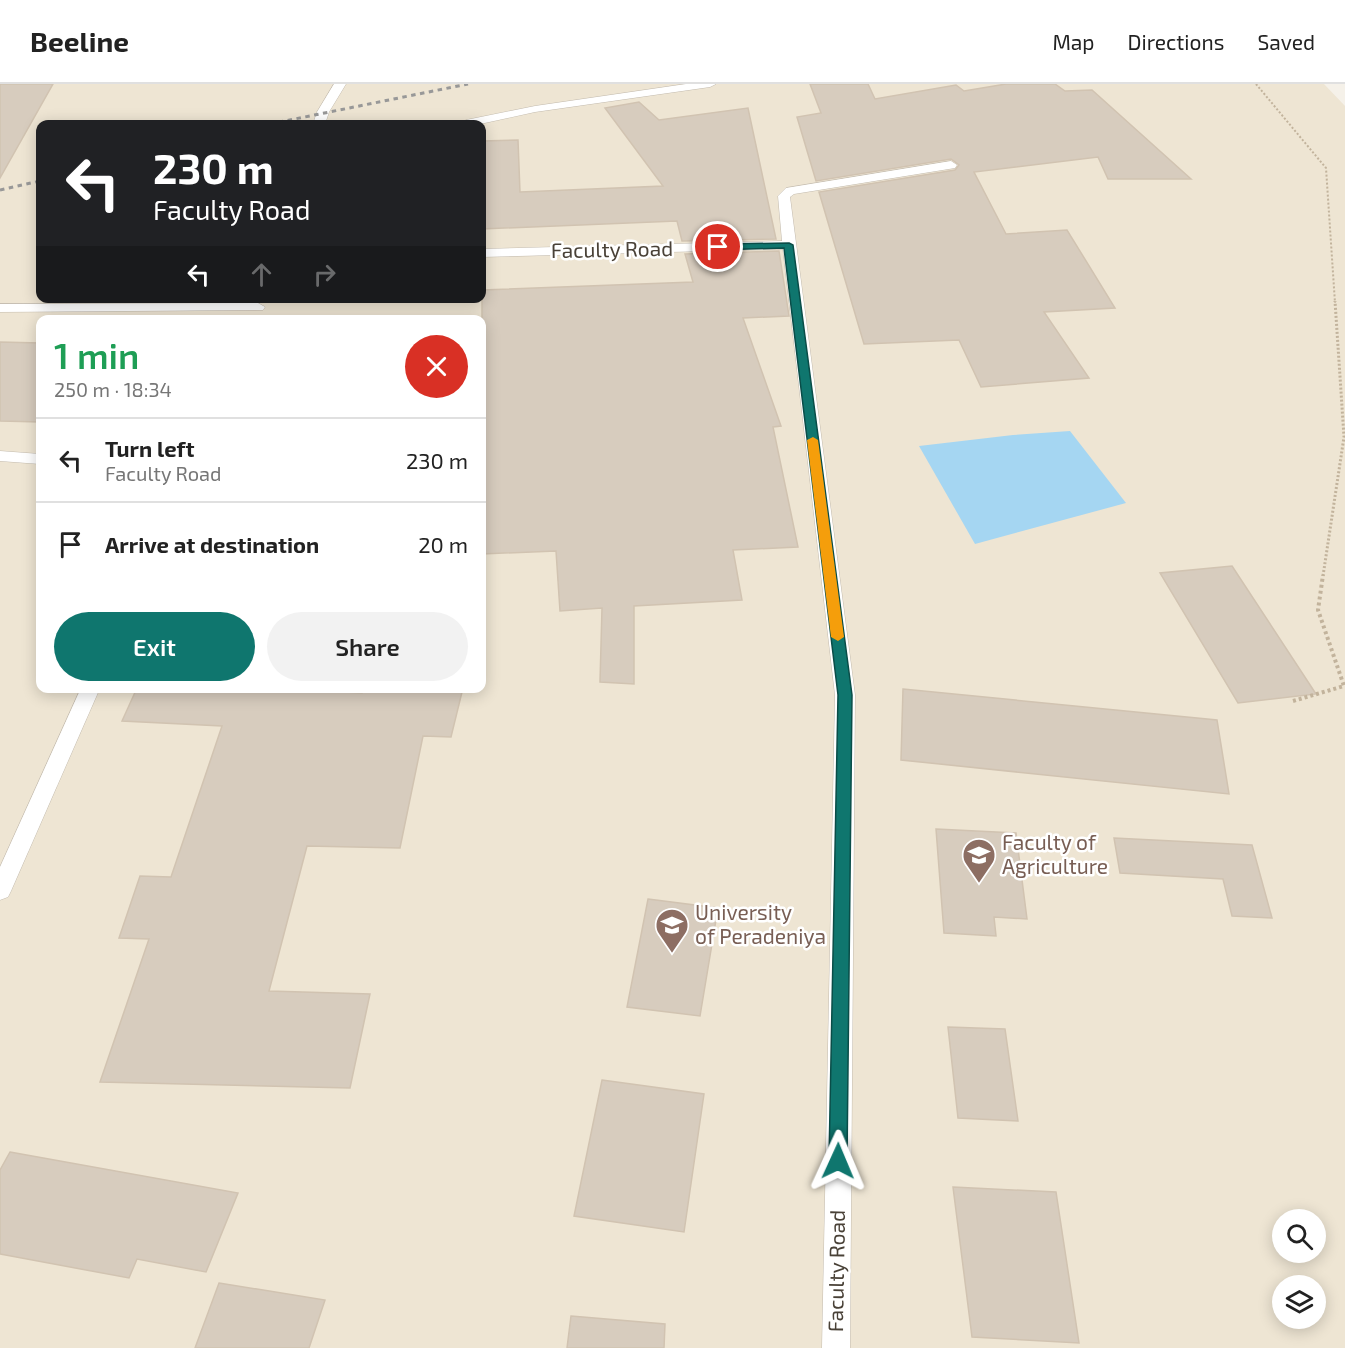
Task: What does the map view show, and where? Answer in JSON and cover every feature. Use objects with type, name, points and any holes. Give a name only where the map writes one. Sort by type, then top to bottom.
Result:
[{"type":"lane","points":[[320,120],[340,84]]},
{"type":"lane","points":[[486,120],[535,110],[710,84]]},
{"type":"lane","points":[[789,245],[784,196],[790,191],[951,165]]},
{"type":"lane","name":"Faculty Road","points":[[486,253],[789,245],[845,695],[836,1348]]},
{"type":"lane","points":[[0,308],[257,308]]},
{"type":"lane","points":[[0,456],[36,459]]},
{"type":"lane","points":[[0,891],[9,848],[88,693]]},
{"type":"path","points":[[1256,84],[1326,168],[1344,437],[1318,610],[1344,686],[1293,701]]},
{"type":"shaded area","name":"University of Peradeniya","points":[[0,84],[1324,84],[1345,106],[1345,1348],[0,1348]]},
{"type":"water","points":[[1070,431],[1126,503],[975,544],[919,446],[1013,435]]},
{"type":"building","points":[[0,84],[53,84],[0,178]]},
{"type":"building","points":[[810,84],[868,84],[875,99],[956,85],[964,91],[1006,84],[1055,84],[1065,91],[1092,90],[1191,179],[1108,179],[1098,157],[974,172],[1006,234],[1067,230],[1115,308],[1044,312],[1089,378],[981,387],[959,340],[864,344],[819,192],[955,170],[959,165],[951,159],[816,181],[797,117],[821,113]]},
{"type":"building","points":[[639,102],[659,120],[748,108],[776,239],[682,241],[677,221],[486,229],[486,141],[518,140],[520,192],[663,186],[605,108]]},
{"type":"building","points":[[779,251],[789,316],[743,318],[781,426],[773,427],[798,547],[733,550],[742,600],[634,606],[634,684],[600,682],[602,608],[560,611],[556,551],[486,554],[486,315],[482,315],[482,303],[486,303],[486,290],[693,282],[685,254]]},
{"type":"building","points":[[0,342],[36,343],[36,422],[0,421]]},
{"type":"building","points":[[1232,566],[1316,694],[1238,703],[1160,573]]},
{"type":"building","points":[[903,689],[1217,720],[1229,794],[901,760]]},
{"type":"building","points":[[135,693],[462,693],[451,737],[423,736],[400,848],[307,846],[269,991],[370,994],[350,1088],[100,1082],[149,939],[119,938],[140,876],[171,877],[222,726],[122,721]]},
{"type":"building","points":[[936,829],[1016,833],[1027,919],[994,917],[996,936],[944,933]]},
{"type":"building","points":[[1114,838],[1252,845],[1272,918],[1232,916],[1223,879],[1120,873]]},
{"type":"building","points":[[648,899],[718,908],[700,1016],[627,1007]]},
{"type":"building","points":[[948,1027],[1005,1029],[1018,1121],[958,1118]]},
{"type":"building","points":[[602,1080],[704,1094],[684,1232],[574,1216]]},
{"type":"building","points":[[10,1152],[238,1193],[206,1272],[137,1259],[129,1278],[0,1254],[0,1170]]},
{"type":"building","points":[[953,1187],[1056,1192],[1079,1343],[972,1337]]},
{"type":"building","points":[[219,1283],[325,1300],[309,1348],[195,1348]]},
{"type":"building","points":[[571,1316],[665,1324],[664,1348],[567,1348]]},
{"type":"railway","points":[[290,120],[468,84]]},
{"type":"railway","points":[[0,190],[36,182]]},
{"type":"slow traffic","points":[[813,440],[838,637]]},
{"type":"place","name":"Faculty of Agriculture","points":[[979,884]]},
{"type":"place","name":"University of Peradeniya","points":[[672,954]]},
{"type":"route","points":[[718,247],[789,245],[845,695],[838,1161]]}]
